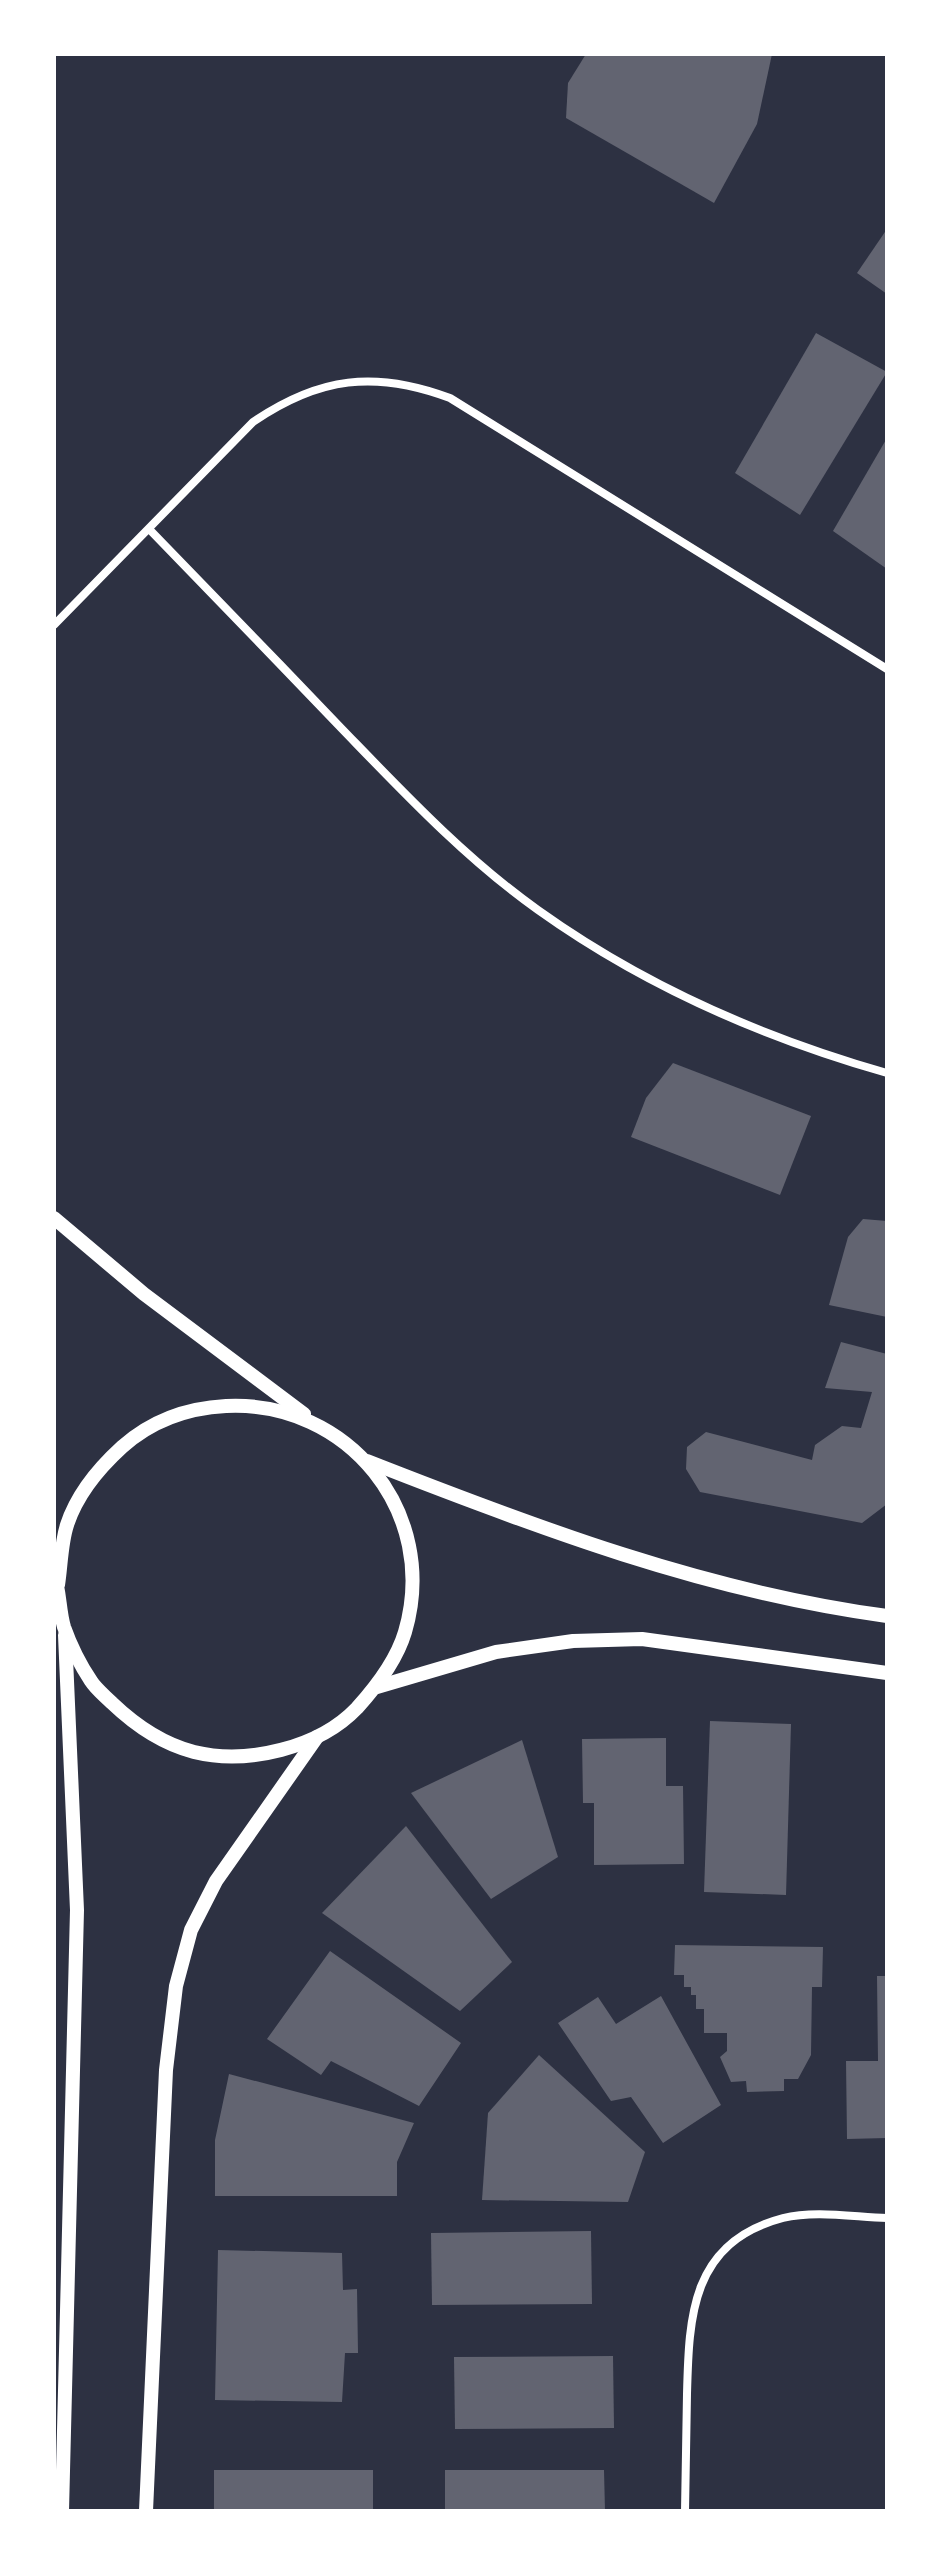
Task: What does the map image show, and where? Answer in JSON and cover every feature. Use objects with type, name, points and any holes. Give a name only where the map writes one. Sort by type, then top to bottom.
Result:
[{"type":"street","points":[[54,625],[150,530],[236,438],[282,403],[314,388],[348,381],[383,381],[417,386],[450,398],[887,669]]},
{"type":"street","points":[[150,530],[452,840],[538,910],[620,962],[722,1015],[829,1056],[887,1073]]},
{"type":"street","points":[[54,1218],[144,1294],[314,1421],[343,1439],[367,1461],[400,1512],[413,1572],[405,1632],[377,1687],[350,1715],[317,1737],[257,1755],[194,1752],[137,1727],[92,1683],[64,1627]]},
{"type":"street","points":[[62,2511],[77,1910],[64,1627],[56,1579],[67,1525],[95,1472],[140,1431],[196,1408],[256,1404],[314,1421]]},
{"type":"street","points":[[367,1461],[564,1535],[665,1567],[795,1601],[887,1616]]},
{"type":"street","points":[[377,1687],[496,1652],[573,1641],[642,1639],[887,1673]]},
{"type":"street","points":[[146,2511],[166,2070],[176,1986],[191,1930],[216,1881],[317,1737]]},
{"type":"street","points":[[685,2511],[688,2341],[692,2308],[704,2277],[725,2250],[753,2230],[784,2218],[887,2218]]},
{"type":"building","points":[[586,54],[772,54],[757,124],[714,203],[566,118],[568,83]]},
{"type":"building","points":[[887,229],[887,294],[857,273]]},
{"type":"building","points":[[816,333],[887,372],[800,515],[735,473]]},
{"type":"building","points":[[887,438],[887,569],[833,531]]},
{"type":"building","points":[[673,1063],[811,1116],[780,1195],[631,1137],[646,1098]]},
{"type":"building","points":[[863,1219],[887,1221],[887,1317],[829,1305],[848,1237]]},
{"type":"building","points":[[841,1342],[887,1354],[887,1504],[862,1523],[700,1492],[686,1469],[687,1447],[706,1432],[812,1460],[815,1445],[842,1426],[861,1428],[872,1392],[825,1388]]},
{"type":"building","points":[[710,1721],[791,1724],[786,1895],[704,1892]]},
{"type":"building","points":[[666,1738],[666,1786],[683,1786],[684,1864],[594,1865],[594,1803],[583,1803],[582,1739]]},
{"type":"building","points":[[522,1740],[558,1857],[491,1899],[411,1793]]},
{"type":"building","points":[[406,1826],[512,1962],[460,2011],[322,1913]]},
{"type":"building","points":[[675,1945],[823,1947],[822,1987],[812,1987],[811,2055],[798,2079],[784,2079],[784,2091],[747,2092],[746,2081],[731,2082],[720,2057],[727,2051],[727,2033],[704,2033],[704,2009],[696,2009],[696,1995],[691,1995],[691,1987],[684,1987],[684,1975],[674,1975]]},
{"type":"building","points":[[330,1951],[461,2043],[419,2106],[331,2061],[321,2075],[267,2039]]},
{"type":"building","points":[[877,1976],[887,1976],[887,2138],[847,2139],[846,2061],[878,2061]]},
{"type":"building","points":[[661,1996],[721,2105],[663,2143],[631,2097],[611,2101],[558,2023],[598,1997],[616,2024]]},
{"type":"building","points":[[539,2055],[645,2152],[628,2202],[482,2200],[488,2113]]},
{"type":"building","points":[[229,2074],[414,2123],[397,2162],[397,2196],[215,2196],[215,2140]]},
{"type":"building","points":[[591,2231],[592,2304],[432,2305],[431,2233]]},
{"type":"building","points":[[218,2250],[342,2253],[343,2290],[357,2289],[358,2353],[345,2353],[342,2402],[215,2400]]},
{"type":"building","points":[[613,2356],[614,2428],[455,2429],[454,2357]]},
{"type":"building","points":[[214,2470],[373,2470],[373,2511],[214,2511]]},
{"type":"building","points":[[445,2470],[604,2470],[605,2511],[445,2511]]}]
